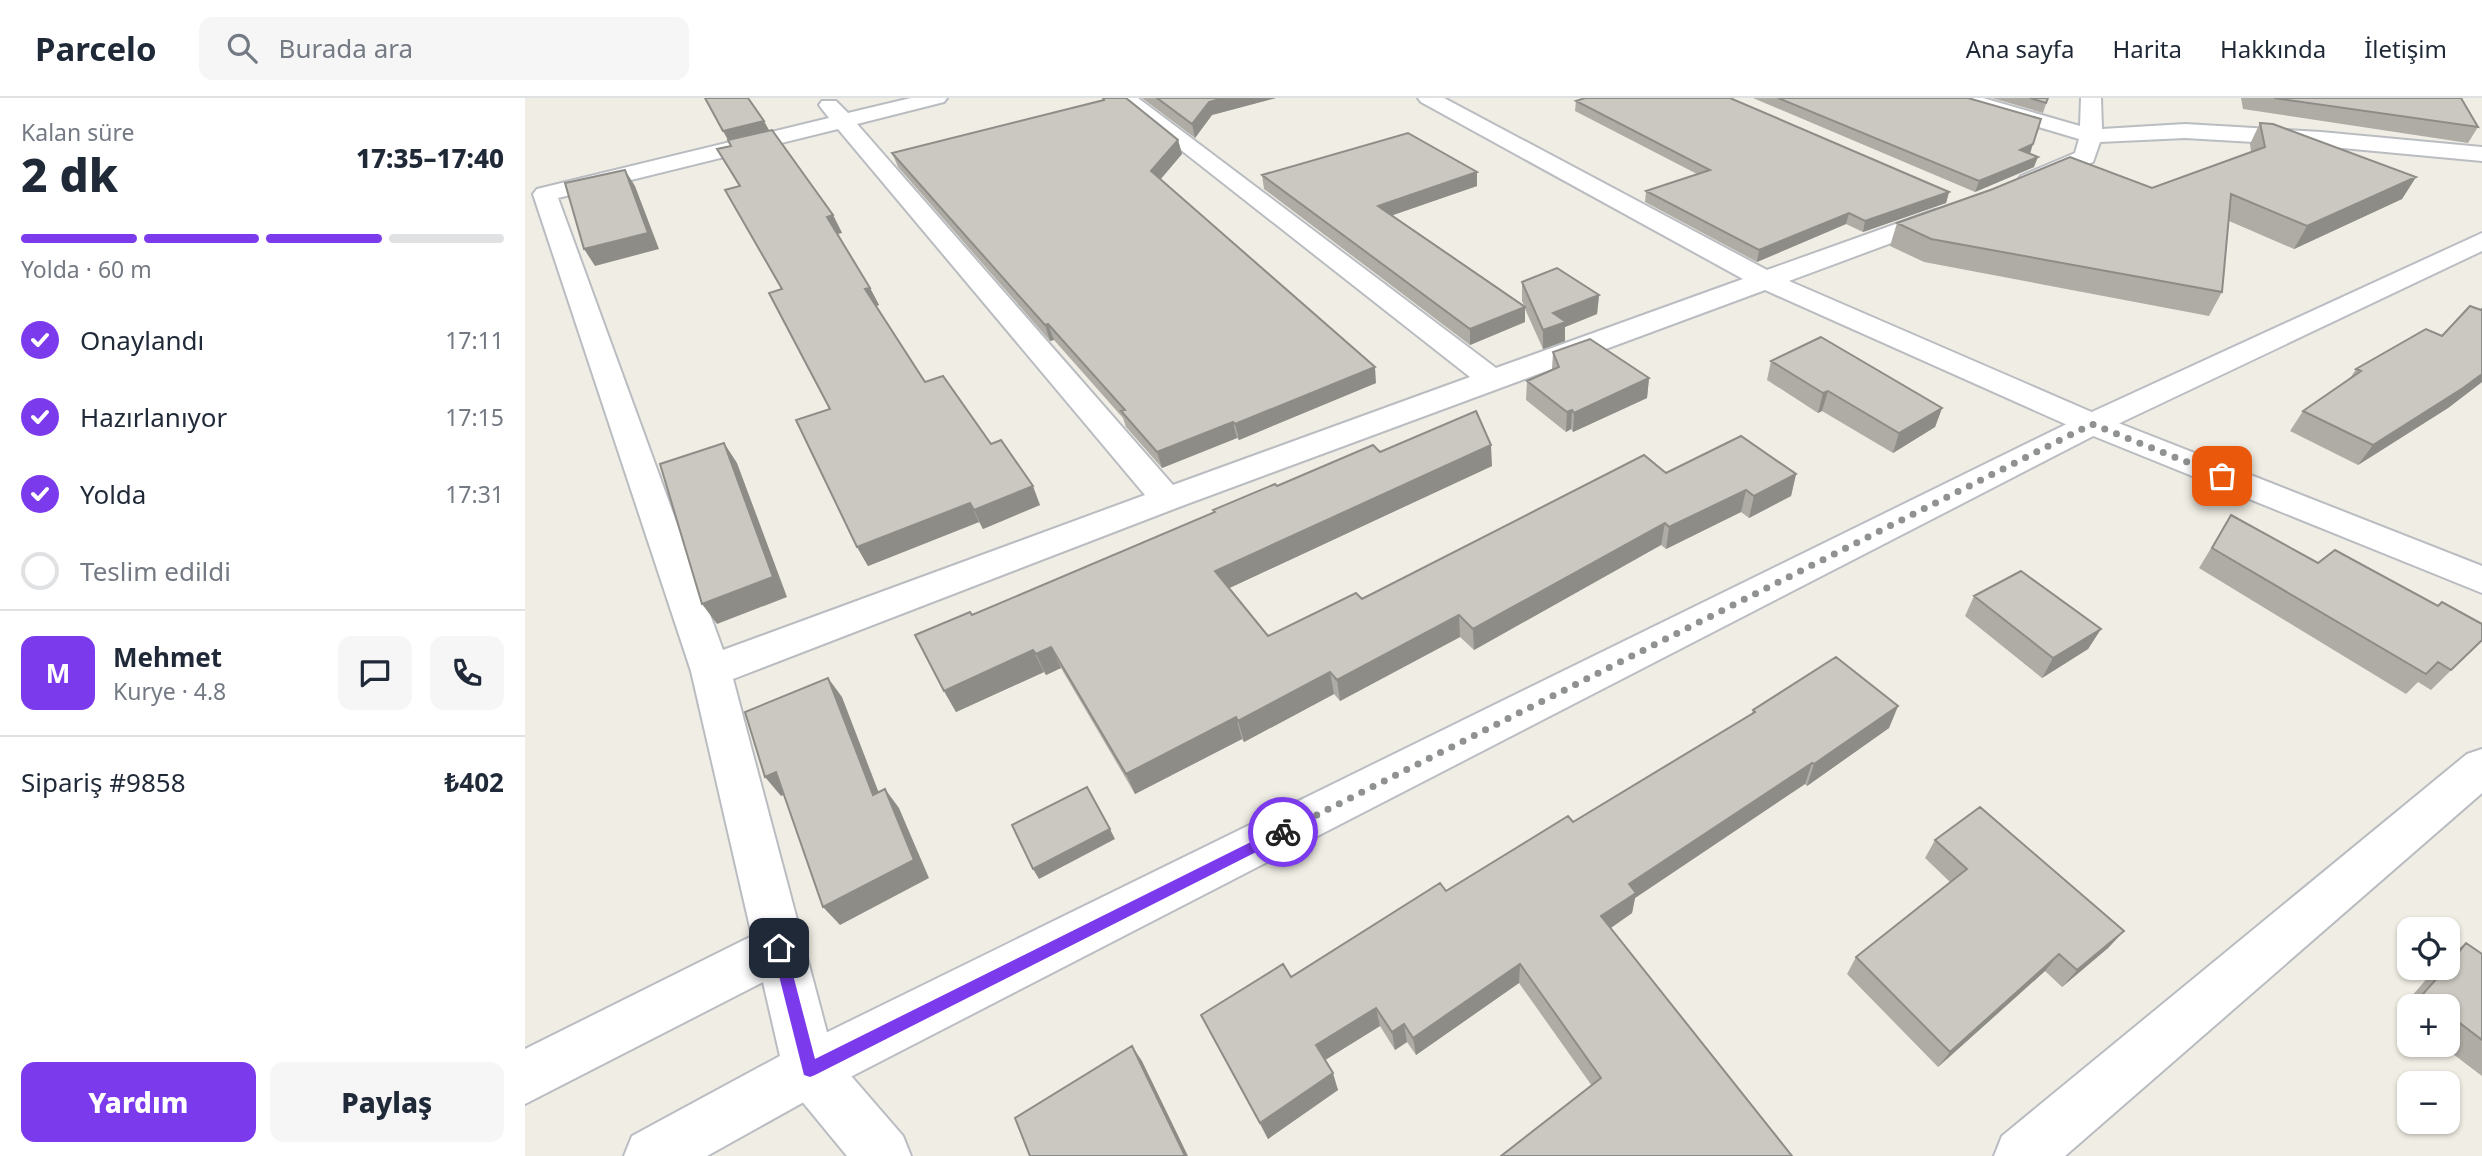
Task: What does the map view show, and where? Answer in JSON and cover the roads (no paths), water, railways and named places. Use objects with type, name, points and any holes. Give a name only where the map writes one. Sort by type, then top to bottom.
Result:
[{"type":"street","points":[[883,1156],[810,1069],[711,671],[535,196],[832,109],[937,98]]},
{"type":"street","points":[[1125,98],[1494,381]]},
{"type":"street","points":[[1428,98],[1763,279],[2092,424],[2482,580]]},
{"type":"street","points":[[1961,98],[2091,136],[2185,131],[2321,139],[2482,154]]},
{"type":"street","points":[[711,671],[1167,499],[1987,199],[2085,157],[2091,136],[2091,98]]},
{"type":"street","points":[[832,109],[1167,499]]},
{"type":"street","points":[[652,1156],[810,1069],[2092,424],[2482,241]]},
{"type":"street","points":[[2022,1156],[2482,767]]},
{"type":"street","points":[[525,1077],[779,948]]}]
